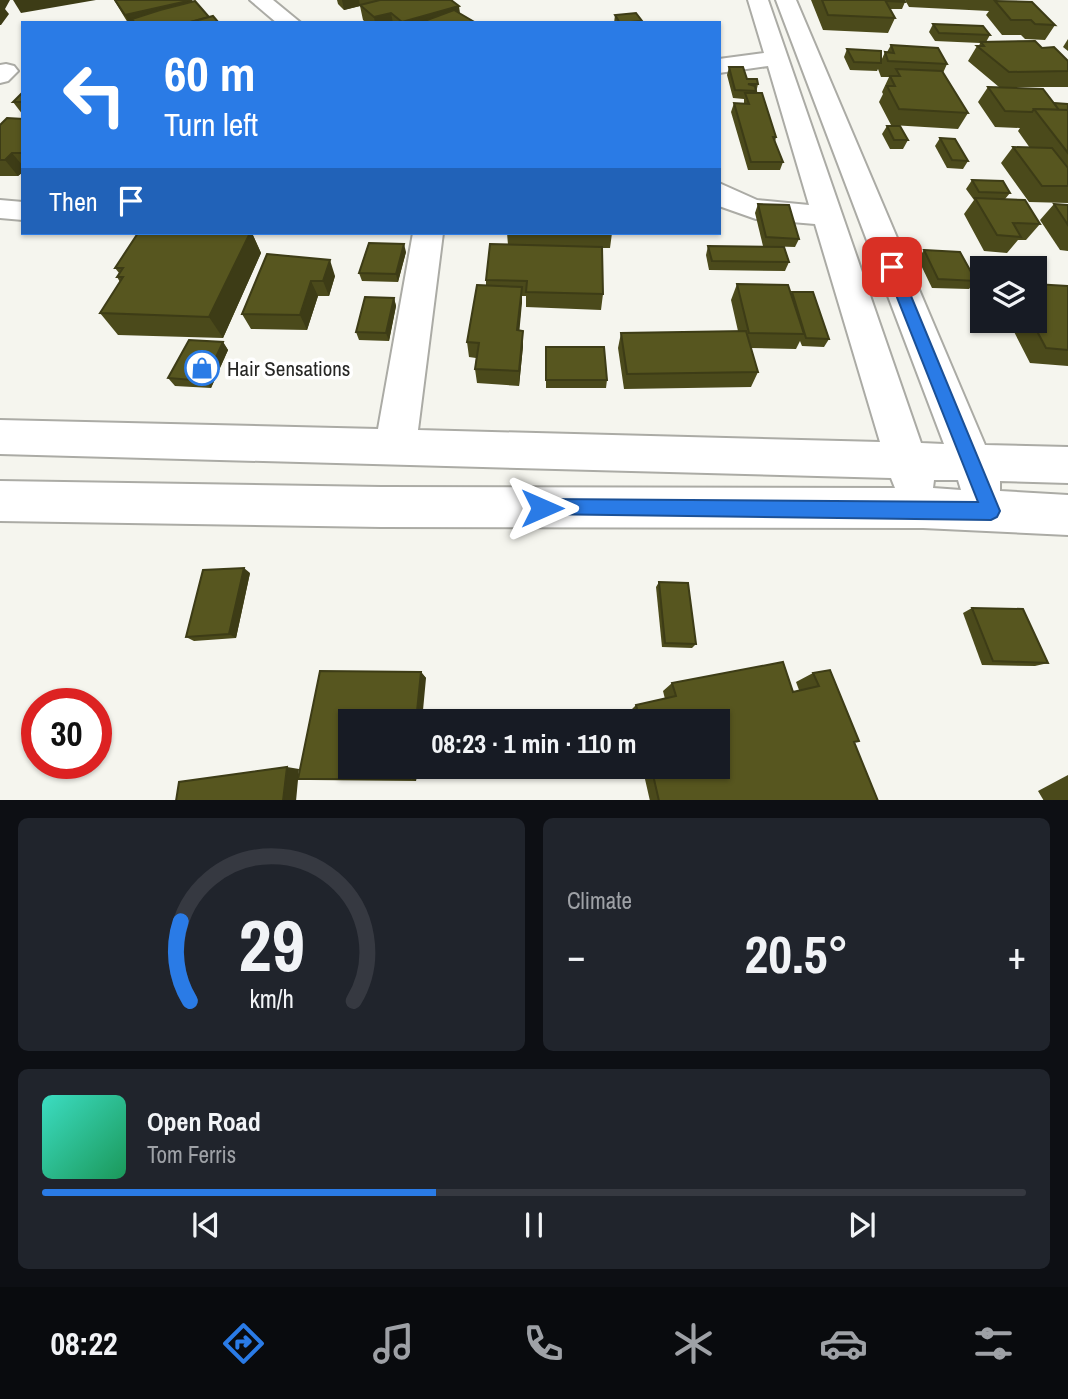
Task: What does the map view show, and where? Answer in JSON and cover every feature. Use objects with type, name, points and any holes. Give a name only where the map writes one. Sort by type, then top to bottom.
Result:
[{"type":"street","points":[[260,0],[288,21]]},
{"type":"street","points":[[758,0],[905,461],[923,508]]},
{"type":"street","points":[[786,0],[991,511]]},
{"type":"street","points":[[721,66],[775,58]]},
{"type":"street","points":[[721,194],[730,201],[752,210],[826,215]]},
{"type":"street","points":[[0,209],[21,211]]},
{"type":"street","points":[[395,447],[428,235]]},
{"type":"street","points":[[0,437],[1068,465]]},
{"type":"street","points":[[0,501],[395,507],[923,508],[1068,515]]},
{"type":"building","points":[[115,0],[192,0],[125,15]]},
{"type":"building","points":[[380,0],[451,0],[459,6],[401,21],[391,13],[374,17],[360,5]]},
{"type":"building","points":[[822,0],[885,0],[895,18],[828,15]]},
{"type":"building","points":[[195,1],[209,17],[194,21],[132,19]]},
{"type":"building","points":[[995,1],[1032,2],[1055,25],[1035,24],[1031,20],[1011,20]]},
{"type":"building","points":[[454,10],[473,21],[424,21]]},
{"type":"building","points":[[636,13],[642,21],[619,21],[615,15]]},
{"type":"building","points":[[213,16],[217,21],[194,21]]},
{"type":"building","points":[[933,24],[983,26],[990,35],[939,33]]},
{"type":"building","points":[[1035,41],[1042,48],[1054,47],[1068,61],[1068,71],[1009,72],[977,46],[984,46],[981,42]]},
{"type":"building","points":[[891,45],[938,48],[947,64],[888,61],[885,52],[894,53]]},
{"type":"building","points":[[847,49],[881,51],[881,63],[854,62]]},
{"type":"building","points":[[729,67],[743,67],[747,79],[757,79],[758,84],[748,84],[755,86],[756,91],[735,90]]},
{"type":"building","points":[[896,69],[942,71],[968,113],[899,109],[887,86],[895,86],[890,76],[900,76]]},
{"type":"building","points":[[988,87],[1043,89],[1059,110],[1005,111]]},
{"type":"building","points":[[745,93],[762,93],[776,137],[773,137],[783,162],[751,162],[734,103],[749,104]]},
{"type":"building","points":[[21,94],[21,102],[13,102]]},
{"type":"building","points":[[1054,103],[1068,104],[1068,110],[1059,110]]},
{"type":"building","points":[[1034,109],[1068,110],[1068,153]]},
{"type":"building","points":[[7,118],[21,119],[21,153],[12,153],[5,160],[0,160],[0,125]]},
{"type":"building","points":[[887,126],[900,126],[908,140],[894,140]]},
{"type":"building","points":[[940,138],[955,139],[968,161],[952,160]]},
{"type":"building","points":[[1013,147],[1052,148],[1068,168],[1068,186],[1042,186]]},
{"type":"building","points":[[972,180],[1003,181],[1010,193],[979,192]]},
{"type":"building","points":[[975,198],[1025,200],[1040,224],[1013,223],[1021,237],[997,235]]},
{"type":"building","points":[[758,204],[789,205],[799,239],[766,237]]},
{"type":"building","points":[[1054,204],[1068,205],[1068,225]]},
{"type":"building","points":[[137,235],[249,235],[209,317],[100,313],[123,277],[117,277],[123,268],[115,268]]},
{"type":"building","points":[[369,243],[404,244],[396,274],[359,273]]},
{"type":"building","points":[[490,244],[602,247],[603,294],[526,292],[527,281],[486,280]]},
{"type":"building","points":[[708,246],[784,247],[789,262],[712,261]]},
{"type":"building","points":[[924,250],[960,252],[970,270],[970,281],[938,279]]},
{"type":"building","points":[[267,254],[330,260],[323,281],[311,281],[300,315],[242,314]]},
{"type":"building","points":[[737,284],[788,285],[804,334],[749,333]]},
{"type":"building","points":[[477,285],[522,287],[517,330],[523,331],[519,371],[475,369],[479,343],[467,342]]},
{"type":"building","points":[[1047,285],[1068,286],[1068,350],[1046,348],[1038,333],[1047,333]]},
{"type":"building","points":[[792,292],[813,292],[829,339],[806,338]]},
{"type":"building","points":[[365,297],[394,298],[386,333],[356,332]]},
{"type":"building","points":[[746,331],[758,372],[627,374],[621,333]]},
{"type":"building","points":[[189,340],[223,342],[205,381],[168,378]]},
{"type":"building","points":[[546,347],[604,347],[607,380],[546,380]]},
{"type":"building","points":[[244,568],[229,634],[186,637],[203,570]]},
{"type":"building","points":[[659,582],[688,583],[696,644],[665,643]]},
{"type":"building","points":[[972,608],[1023,609],[1048,663],[993,661]]},
{"type":"building","points":[[783,662],[793,692],[819,686],[813,673],[830,670],[859,741],[854,742],[878,800],[659,800],[654,779],[730,779],[730,709],[637,709],[636,705],[676,696],[672,683]]},
{"type":"building","points":[[320,671],[421,672],[417,709],[338,709],[338,779],[298,779]]},
{"type":"building","points":[[287,767],[283,800],[176,800],[179,782]]},
{"type":"place","name":"Hair Sensations","points":[[202,368]]},
{"type":"route","points":[[542,508],[923,508],[991,511],[892,267]]}]
